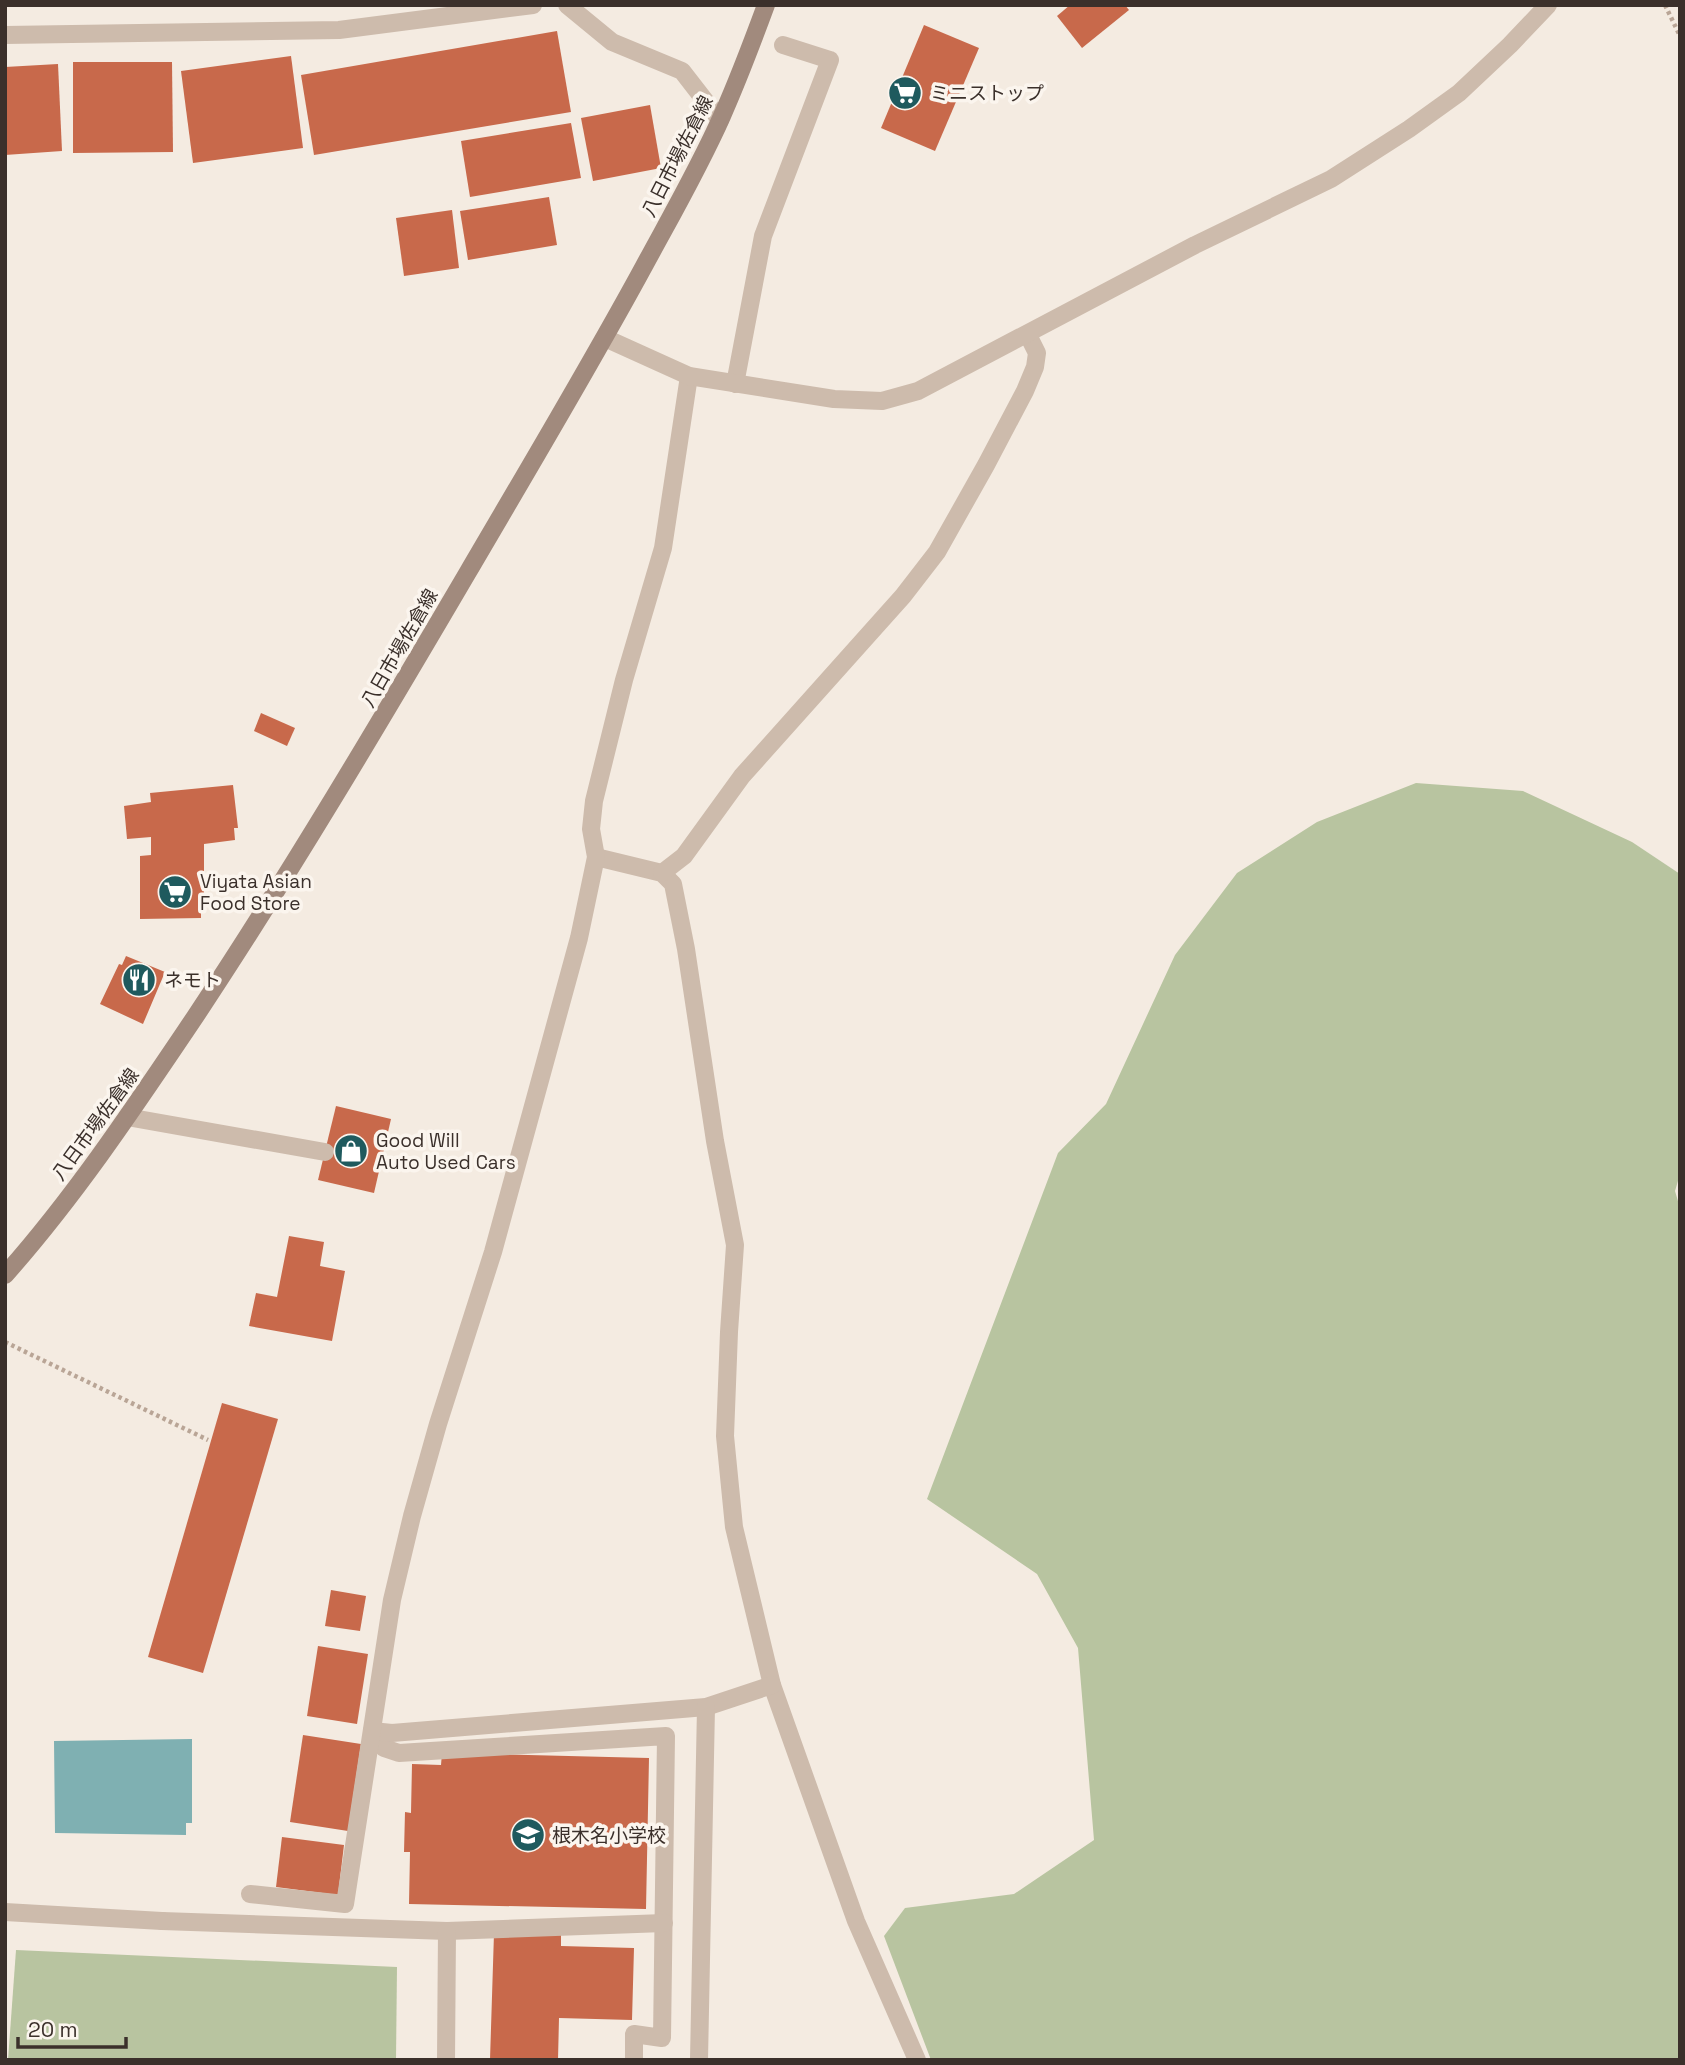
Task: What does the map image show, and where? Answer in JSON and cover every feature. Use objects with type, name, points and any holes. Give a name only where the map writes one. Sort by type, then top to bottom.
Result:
[{"type":"main road","name":"八日市場佐倉線","points":[[5,1275],[38,1238],[127,1117],[245,940],[367,744],[604,338],[691,178],[746,62],[766,5]]},
{"type":"street","points":[[5,35],[339,30],[533,5]]},
{"type":"street","points":[[567,5],[612,41],[682,71],[720,120]]},
{"type":"street","points":[[604,338],[689,376],[735,384],[834,399],[881,401],[918,391],[1342,172],[1459,93],[1548,5]]},
{"type":"street","points":[[735,384],[763,236],[830,60],[783,45]]},
{"type":"street","points":[[662,873],[684,856],[742,776],[904,596],[937,552],[1025,391],[1035,367],[1037,353],[1028,335]]},
{"type":"street","points":[[250,1894],[345,1904],[392,1600],[412,1516],[438,1424],[493,1252],[579,938],[596,857],[591,830],[594,801],[624,680],[663,548],[689,376]]},
{"type":"street","points":[[596,857],[662,873],[673,884],[686,949],[715,1141],[735,1245],[725,1436],[734,1527],[772,1685],[856,1921],[917,2060]]},
{"type":"street","points":[[127,1117],[325,1153]]},
{"type":"street","points":[[372,1731],[392,1733],[706,1707],[772,1685]]},
{"type":"street","points":[[699,2060],[706,1707]]},
{"type":"street","points":[[372,1731],[384,1748],[399,1753],[667,1736],[662,2038],[634,2034],[634,2060]]},
{"type":"street","points":[[5,1912],[162,1921],[447,1931],[664,1923]]},
{"type":"street","points":[[446,2060],[447,1931]]},
{"type":"path","points":[[1665,5],[1680,36]]},
{"type":"path","points":[[5,1342],[208,1440]]},
{"type":"green space","points":[[1416,783],[1523,791],[1632,842],[1680,874],[1680,1174],[1675,1191],[1680,1208],[1680,2060],[931,2060],[884,1936],[905,1908],[1014,1894],[1094,1840],[1078,1648],[1037,1574],[927,1499],[1058,1153],[1106,1104],[1175,955],[1237,873],[1317,822]]},
{"type":"green space","points":[[16,1950],[397,1967],[396,2060],[8,2060]]},
{"type":"water","points":[[192,1739],[192,1823],[186,1823],[186,1835],[55,1833],[54,1741]]},
{"type":"building","points":[[1070,5],[1125,5],[1129,10],[1082,48],[1057,16]]},
{"type":"building","points":[[924,25],[979,48],[935,151],[881,128]]},
{"type":"building","points":[[557,31],[571,112],[314,155],[301,75]]},
{"type":"building","points":[[291,56],[303,148],[193,163],[181,71]]},
{"type":"building","points":[[73,62],[172,62],[173,152],[73,153]]},
{"type":"building","points":[[58,64],[62,151],[5,155],[5,67]]},
{"type":"building","points":[[650,105],[661,168],[593,181],[581,118]]},
{"type":"building","points":[[571,123],[581,178],[470,197],[461,141]]},
{"type":"building","points":[[549,197],[557,245],[468,260],[460,211]]},
{"type":"building","points":[[452,210],[459,268],[404,276],[396,218]]},
{"type":"building","points":[[261,713],[295,728],[287,746],[254,731]]},
{"type":"building","points":[[233,785],[238,828],[234,828],[235,840],[204,844],[204,905],[201,905],[201,918],[140,919],[140,856],[151,855],[151,837],[127,839],[124,806],[151,802],[150,793]]},
{"type":"building","points":[[126,956],[165,972],[143,1024],[100,1004],[119,964],[122,965]]},
{"type":"building","points":[[336,1106],[391,1119],[374,1193],[318,1180]]},
{"type":"building","points":[[289,1236],[324,1242],[320,1266],[345,1271],[332,1341],[249,1326],[256,1293],[277,1297]]},
{"type":"building","points":[[222,1403],[278,1419],[203,1673],[148,1657]]},
{"type":"building","points":[[331,1590],[366,1596],[360,1631],[325,1626]]},
{"type":"building","points":[[318,1646],[368,1654],[357,1724],[307,1716]]},
{"type":"building","points":[[303,1735],[361,1744],[348,1831],[290,1822]]},
{"type":"building","points":[[442,1753],[649,1758],[646,1909],[409,1904],[410,1852],[404,1852],[405,1812],[411,1813],[412,1764],[441,1765]]},
{"type":"building","points":[[282,1837],[344,1845],[338,1895],[276,1887]]},
{"type":"building","points":[[494,1933],[561,1935],[561,1946],[634,1948],[632,2020],[559,2018],[558,2060],[490,2060]]},
{"type":"place","name":"ミニストップ","points":[[905,93]]},
{"type":"place","name":"Viyata Asian Food Store","points":[[175,892]]},
{"type":"place","name":"ネモト","points":[[139,980]]},
{"type":"place","name":"Good Will Auto Used Cars","points":[[351,1151]]},
{"type":"place","name":"根木名小学校","points":[[528,1835]]}]
